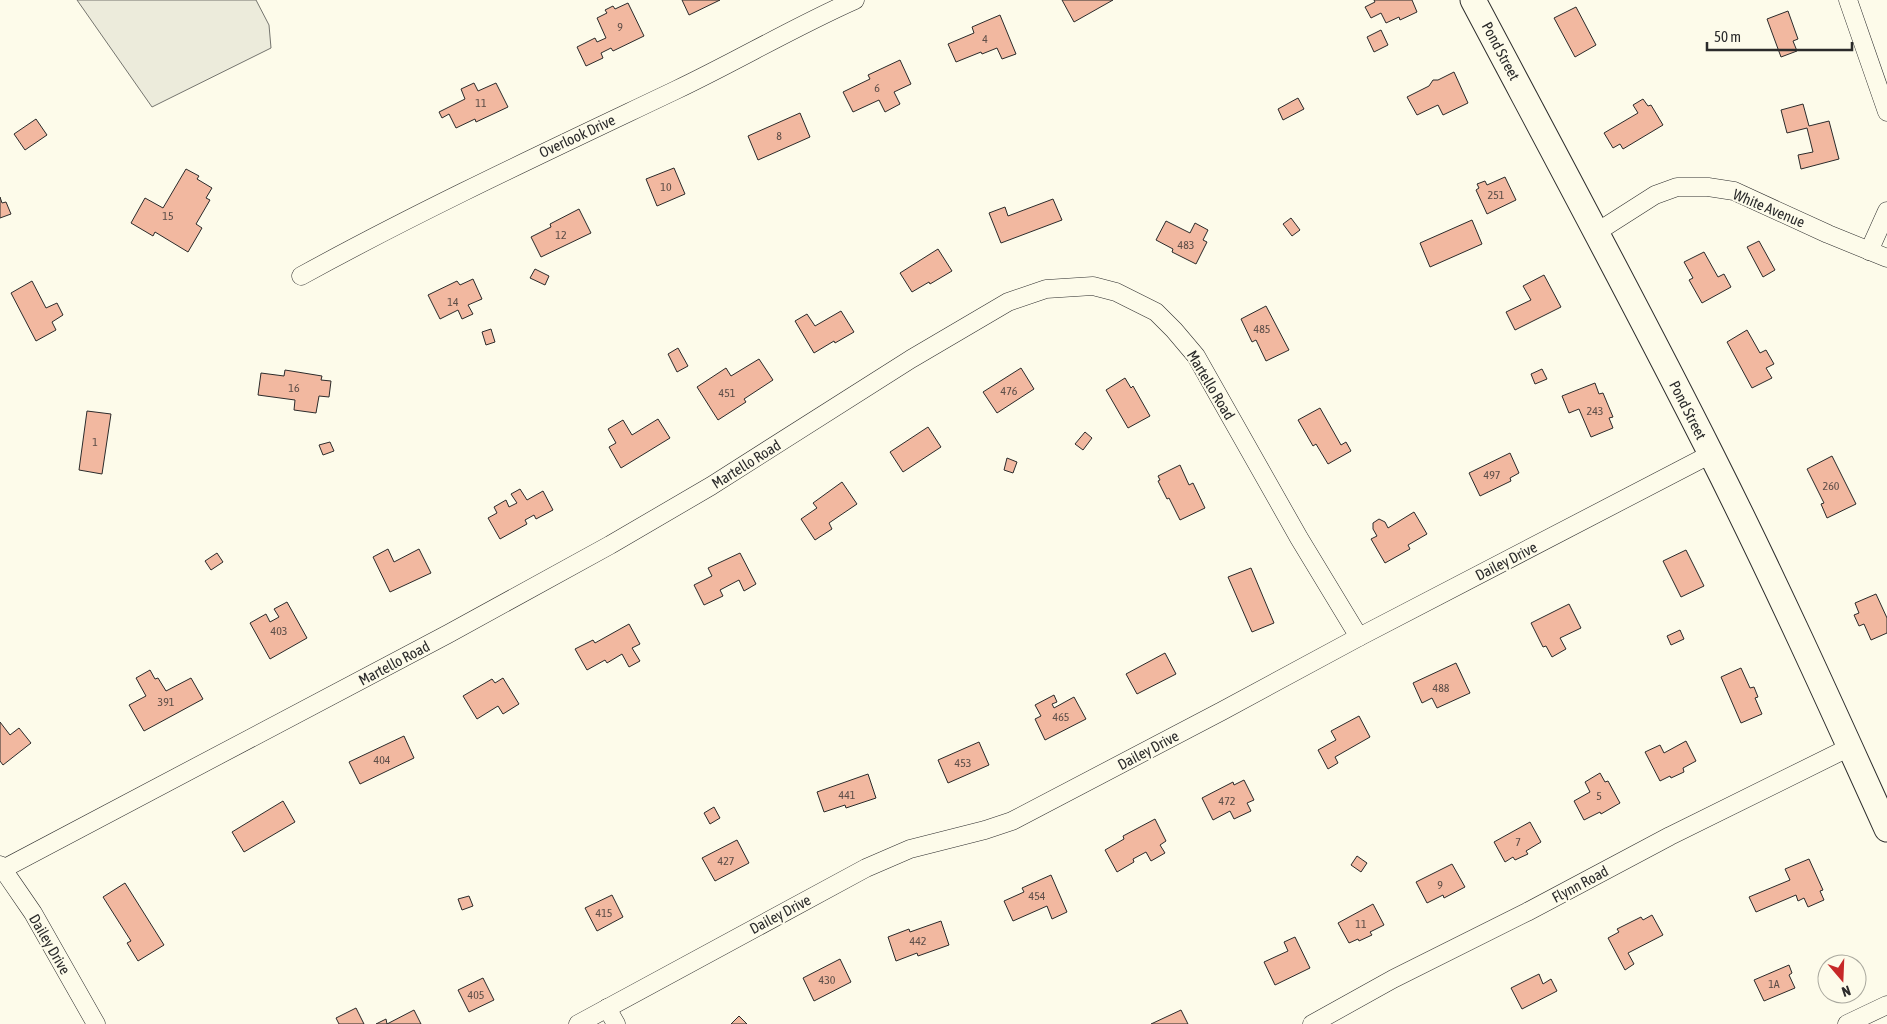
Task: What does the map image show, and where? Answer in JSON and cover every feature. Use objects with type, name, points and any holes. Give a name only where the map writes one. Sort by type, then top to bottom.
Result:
[{"type":"main road","name":"Pond Street","points":[[1473,0],[1711,454],[1790,618],[1887,829]]},
{"type":"street","name":"Overlook Drive","points":[[301,276],[344,252],[539,154],[679,89],[809,20],[855,0]]},
{"type":"street","points":[[1848,0],[1887,112]]},
{"type":"street","name":"White Avenue","points":[[1596,232],[1655,195],[1677,187],[1708,187],[1734,191],[1828,234],[1887,258]]},
{"type":"street","points":[[1869,250],[1887,211]]},
{"type":"street","name":"Martello Road","points":[[1,867],[448,634],[584,559],[711,486],[911,359],[1008,302],[1046,289],[1094,286],[1116,292],[1156,312],[1174,330],[1196,356],[1299,538],[1359,637]]},
{"type":"street","name":"Dailey Drive","points":[[578,1024],[866,868],[910,849],[1012,821],[1359,637],[1711,454]]},
{"type":"street","name":"Flynn Road","points":[[1312,1024],[1393,979],[1527,912],[1670,836],[1850,747]]},
{"type":"street","name":"Dailey Drive","points":[[1,867],[33,913],[96,1024]]},
{"type":"street","points":[[1847,1024],[1887,1005]]},
{"type":"street","points":[[608,1008],[616,1024]]},
{"type":"shaded area","points":[[77,0],[256,0],[269,25],[271,48],[152,107]]},
{"type":"building","points":[[682,0],[720,0],[689,15]]},
{"type":"building","points":[[1062,0],[1113,0],[1074,22]]},
{"type":"building","points":[[1374,0],[1412,0],[1417,12],[1400,20],[1399,17],[1386,23],[1381,13],[1371,18],[1365,7],[1375,2]]},
{"type":"building","points":[[628,3],[644,36],[613,51],[611,48],[601,53],[603,58],[586,66],[577,47],[595,38],[597,42],[606,38],[597,18],[607,13],[605,10],[613,6],[615,9]]},
{"type":"building","points":[[1576,7],[1596,45],[1575,57],[1554,18]]},
{"type":"building","points":[[1788,11],[1798,39],[1793,41],[1797,51],[1781,57],[1767,19]]},
{"type":"building","points":[[1000,15],[1016,54],[1002,59],[997,48],[956,62],[948,44],[974,33],[972,27]]},
{"type":"building","points":[[1381,30],[1388,45],[1374,52],[1367,37]]},
{"type":"building","points":[[900,60],[911,84],[894,92],[900,104],[885,112],[879,100],[853,112],[843,92],[870,79],[868,75]]},
{"type":"building","points":[[1454,72],[1468,103],[1443,115],[1438,105],[1417,115],[1407,97],[1429,86],[1433,80],[1438,80]]},
{"type":"building","points":[[474,83],[478,91],[496,83],[508,107],[476,122],[475,119],[456,128],[449,114],[442,118],[439,112],[465,99],[461,89]]},
{"type":"building","points":[[1298,98],[1304,109],[1283,120],[1278,109]]},
{"type":"building","points":[[1643,99],[1648,106],[1651,105],[1663,125],[1623,149],[1620,144],[1613,148],[1604,133],[1638,113],[1633,105]]},
{"type":"building","points":[[1803,104],[1809,126],[1829,121],[1839,159],[1801,169],[1798,155],[1813,152],[1807,128],[1787,133],[1781,110]]},
{"type":"building","points":[[800,113],[810,137],[758,160],[748,136]]},
{"type":"building","points":[[36,119],[47,135],[25,150],[14,134]]},
{"type":"building","points":[[674,168],[685,194],[657,206],[646,179]]},
{"type":"building","points":[[186,169],[199,176],[197,179],[212,188],[206,198],[210,200],[196,224],[202,228],[188,252],[155,232],[153,236],[131,223],[145,198],[163,208]]},
{"type":"building","points":[[1505,177],[1516,200],[1487,214],[1476,190],[1479,188],[1477,184],[1485,181],[1487,185]]},
{"type":"building","points":[[0,197],[2,203],[6,202],[11,214],[0,218]]},
{"type":"building","points":[[1053,199],[1062,220],[1001,243],[989,213],[1005,207],[1008,216]]},
{"type":"building","points":[[579,209],[591,233],[541,257],[531,237],[551,227],[550,224]]},
{"type":"building","points":[[1291,218],[1300,230],[1292,236],[1283,224]]},
{"type":"building","points":[[1472,220],[1482,244],[1430,267],[1420,243]]},
{"type":"building","points":[[1166,221],[1190,233],[1195,223],[1208,230],[1203,240],[1207,242],[1196,264],[1172,252],[1173,249],[1156,240]]},
{"type":"building","points":[[1759,241],[1775,270],[1763,277],[1747,247]]},
{"type":"building","points":[[938,249],[952,271],[912,292],[900,273]]},
{"type":"building","points":[[1704,252],[1718,277],[1724,274],[1731,287],[1702,303],[1689,280],[1693,278],[1684,262]]},
{"type":"building","points":[[535,269],[549,276],[545,285],[530,278]]},
{"type":"building","points":[[1544,275],[1561,307],[1515,330],[1506,312],[1531,300],[1523,286]]},
{"type":"building","points":[[473,279],[482,299],[468,305],[473,314],[462,319],[458,310],[440,319],[428,295],[457,281],[460,285]]},
{"type":"building","points":[[32,281],[46,308],[57,303],[63,315],[52,322],[56,330],[36,341],[11,293]]},
{"type":"building","points":[[1266,306],[1289,350],[1266,361],[1256,340],[1252,342],[1241,319]]},
{"type":"building","points":[[841,311],[854,332],[814,353],[795,321],[807,314],[815,326]]},
{"type":"building","points":[[491,329],[495,342],[486,345],[482,332]]},
{"type":"building","points":[[1747,330],[1760,353],[1766,350],[1774,364],[1766,368],[1772,378],[1752,388],[1727,342]]},
{"type":"building","points":[[678,348],[688,366],[677,372],[668,354]]},
{"type":"building","points":[[759,359],[773,380],[744,399],[746,402],[718,420],[697,387],[726,368],[731,376]]},
{"type":"building","points":[[1021,368],[1034,389],[997,413],[983,392]]},
{"type":"building","points":[[1542,369],[1547,379],[1535,384],[1531,374]]},
{"type":"building","points":[[285,370],[322,376],[321,380],[331,381],[329,397],[319,396],[316,413],[294,410],[295,400],[258,395],[261,373],[284,376]]},
{"type":"building","points":[[1125,378],[1131,388],[1133,386],[1150,416],[1128,428],[1106,390]]},
{"type":"building","points":[[1595,383],[1599,394],[1603,393],[1613,417],[1609,418],[1613,428],[1591,437],[1579,409],[1569,413],[1562,396]]},
{"type":"building","points":[[1320,408],[1341,445],[1346,442],[1351,451],[1328,464],[1316,444],[1313,446],[1298,420]]},
{"type":"building","points":[[87,411],[111,414],[102,474],[79,470]]},
{"type":"building","points":[[658,419],[670,438],[621,468],[609,447],[616,443],[608,429],[623,420],[632,435]]},
{"type":"building","points":[[928,427],[941,447],[903,472],[890,452]]},
{"type":"building","points":[[1085,432],[1092,438],[1083,450],[1075,444]]},
{"type":"building","points":[[330,442],[334,451],[323,455],[319,445]]},
{"type":"building","points":[[1510,453],[1519,473],[1510,478],[1511,481],[1480,496],[1469,473]]},
{"type":"building","points":[[1832,456],[1856,504],[1827,518],[1821,504],[1824,503],[1807,469]]},
{"type":"building","points":[[1007,458],[1017,462],[1013,473],[1004,470]]},
{"type":"building","points":[[1180,465],[1189,485],[1193,483],[1205,508],[1180,520],[1158,481],[1160,480],[1158,476]]},
{"type":"building","points":[[842,482],[857,504],[829,523],[832,529],[815,540],[801,519],[817,508],[813,503]]},
{"type":"building","points":[[520,489],[527,500],[543,491],[553,510],[536,519],[534,515],[525,520],[527,524],[500,539],[488,518],[497,513],[494,507],[506,500],[509,507],[517,503],[511,494]]},
{"type":"building","points":[[1414,512],[1427,534],[1408,545],[1410,549],[1385,563],[1371,539],[1377,536],[1373,529],[1373,523],[1379,519],[1385,522],[1388,528]]},
{"type":"building","points":[[388,549],[394,562],[419,549],[431,573],[390,592],[373,557]]},
{"type":"building","points":[[1686,550],[1704,586],[1681,597],[1663,561]]},
{"type":"building","points":[[217,553],[223,562],[211,570],[205,561]]},
{"type":"building","points":[[740,553],[756,584],[744,591],[739,580],[720,590],[723,596],[704,605],[694,585],[712,576],[708,568]]},
{"type":"building","points":[[1251,568],[1274,623],[1252,632],[1228,577]]},
{"type":"building","points":[[1876,594],[1887,618],[1887,633],[1871,640],[1864,624],[1859,626],[1854,615],[1859,613],[1855,603]]},
{"type":"building","points":[[287,602],[307,638],[270,659],[250,623],[266,614],[270,622],[279,617],[274,609]]},
{"type":"building","points":[[1569,604],[1581,628],[1560,638],[1566,649],[1552,657],[1546,646],[1543,647],[1531,623]]},
{"type":"building","points":[[629,624],[640,644],[632,648],[640,661],[629,667],[622,654],[607,663],[605,660],[587,670],[575,649],[593,640],[595,643]]},
{"type":"building","points":[[1680,630],[1684,639],[1671,645],[1667,636]]},
{"type":"building","points":[[1165,653],[1176,674],[1137,694],[1126,674]]},
{"type":"building","points":[[1456,663],[1470,693],[1437,708],[1432,698],[1422,703],[1413,683]]},
{"type":"building","points":[[1741,668],[1750,688],[1754,687],[1758,697],[1755,698],[1762,714],[1741,723],[1721,677]]},
{"type":"building","points":[[150,670],[155,679],[158,678],[166,691],[191,678],[203,699],[144,731],[129,705],[146,696],[136,678]]},
{"type":"building","points":[[503,678],[519,704],[503,714],[498,706],[477,719],[463,696],[492,679],[495,683]]},
{"type":"building","points":[[1054,695],[1057,702],[1052,704],[1054,708],[1074,697],[1086,719],[1045,740],[1035,719],[1041,716],[1035,705]]},
{"type":"building","points":[[1359,716],[1370,737],[1335,757],[1338,763],[1328,769],[1318,750],[1336,740],[1331,731]]},
{"type":"building","points":[[0,722],[10,735],[19,728],[31,743],[3,765],[0,761]]},
{"type":"building","points":[[404,736],[414,758],[360,784],[349,762]]},
{"type":"building","points":[[1686,741],[1696,761],[1683,768],[1684,772],[1660,781],[1645,752],[1660,745],[1664,753]]},
{"type":"building","points":[[979,742],[989,765],[948,783],[938,760]]},
{"type":"building","points":[[1600,773],[1605,782],[1608,781],[1620,803],[1601,814],[1600,812],[1584,820],[1574,801],[1590,792],[1585,782]]},
{"type":"building","points":[[868,774],[876,798],[846,808],[845,805],[824,812],[817,792]]},
{"type":"building","points":[[1244,780],[1254,800],[1247,803],[1251,811],[1234,819],[1230,811],[1213,820],[1202,798],[1233,782],[1234,785]]},
{"type":"building","points":[[283,801],[295,822],[244,852],[232,832]]},
{"type":"building","points":[[714,807],[720,818],[710,824],[704,813]]},
{"type":"building","points":[[1155,819],[1166,841],[1160,845],[1165,853],[1151,861],[1146,852],[1133,859],[1134,862],[1117,872],[1105,850],[1124,839],[1123,836]]},
{"type":"building","points":[[1530,822],[1541,842],[1526,851],[1528,854],[1515,860],[1513,857],[1505,862],[1494,842]]},
{"type":"building","points":[[737,840],[749,863],[715,881],[702,858]]},
{"type":"building","points":[[1357,856],[1367,863],[1361,872],[1351,865]]},
{"type":"building","points":[[1809,859],[1823,890],[1820,891],[1824,900],[1808,907],[1804,898],[1798,901],[1796,895],[1756,912],[1749,897],[1790,880],[1785,869]]},
{"type":"building","points":[[1452,864],[1465,887],[1444,898],[1443,895],[1427,903],[1416,882]]},
{"type":"building","points":[[1051,875],[1067,912],[1052,919],[1047,906],[1013,921],[1004,901],[1024,892],[1022,888]]},
{"type":"building","points":[[125,883],[164,945],[138,961],[127,943],[131,941],[103,897]]},
{"type":"building","points":[[612,895],[623,917],[597,931],[585,908]]},
{"type":"building","points":[[469,896],[473,906],[462,910],[458,899]]},
{"type":"building","points":[[1373,904],[1384,925],[1370,932],[1372,935],[1349,943],[1338,923]]},
{"type":"building","points":[[1652,915],[1663,935],[1628,953],[1634,964],[1625,970],[1608,938],[1619,932],[1617,929],[1641,917],[1643,920]]},
{"type":"building","points":[[941,921],[949,945],[918,956],[917,953],[896,961],[888,937],[909,929],[910,932]]},
{"type":"building","points":[[1295,937],[1310,968],[1275,985],[1264,962],[1288,951],[1284,942]]},
{"type":"building","points":[[840,959],[851,982],[814,1001],[803,978]]},
{"type":"building","points":[[1789,965],[1792,973],[1789,975],[1795,988],[1764,1001],[1754,980]]},
{"type":"building","points":[[1539,974],[1543,984],[1551,979],[1557,991],[1522,1009],[1511,988]]},
{"type":"building","points":[[483,978],[494,1000],[469,1012],[458,990]]},
{"type":"building","points":[[356,1008],[364,1024],[339,1024],[336,1018]]},
{"type":"building","points":[[414,1010],[421,1024],[387,1024]]},
{"type":"building","points":[[1181,1010],[1188,1024],[1151,1024]]},
{"type":"building","points":[[739,1016],[747,1024],[731,1024]]},
{"type":"building","points":[[386,1019],[387,1024],[376,1024]]}]
